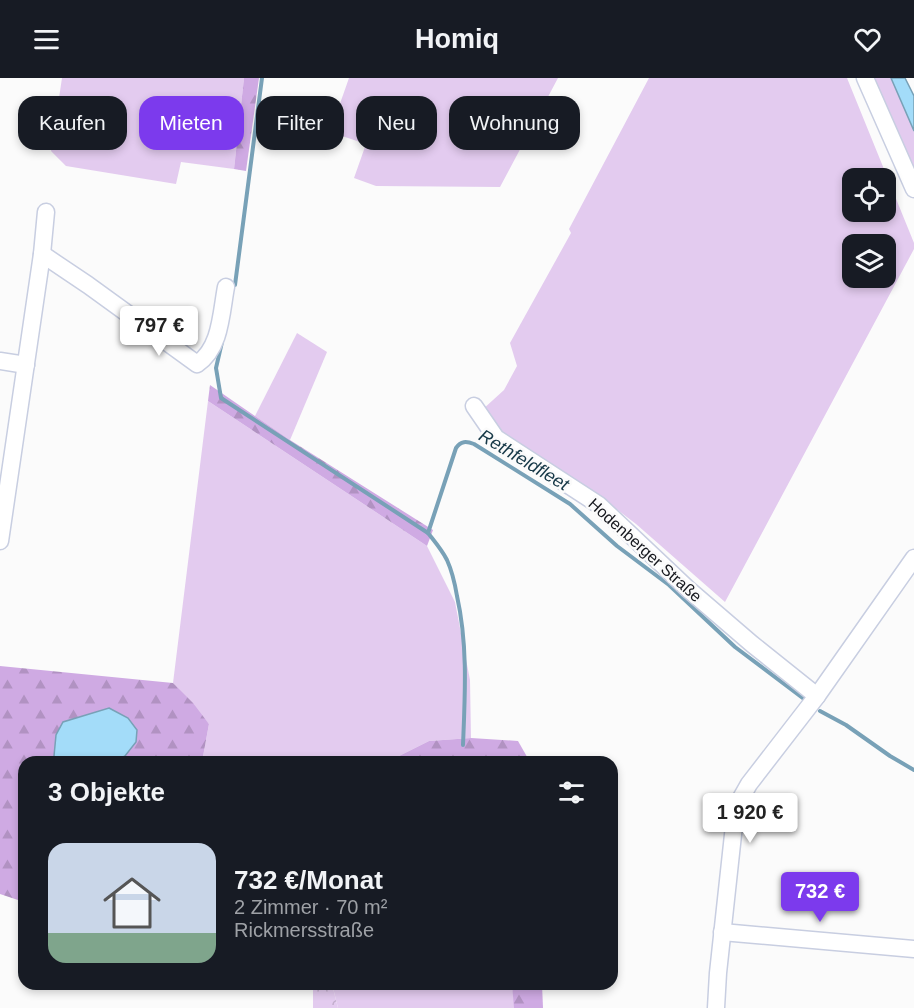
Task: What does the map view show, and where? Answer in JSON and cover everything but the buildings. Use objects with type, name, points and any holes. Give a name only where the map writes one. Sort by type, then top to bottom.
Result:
[{"type":"street","points":[[865,78],[914,189]]},
{"type":"street","points":[[0,541],[42,254],[46,212]]},
{"type":"street","points":[[42,254],[197,364],[206,357],[215,343],[226,287]]},
{"type":"street","points":[[0,361],[26,365]]},
{"type":"street","name":"Hodenberger Straße","points":[[474,406],[496,438],[599,506],[688,589],[817,696]]},
{"type":"street","points":[[716,1008],[736,807],[749,784],[817,696],[914,558]]},
{"type":"street","points":[[722,932],[914,949]]},
{"type":"green space","points":[[62,78],[244,78],[242,96],[139,96],[139,150],[236,150],[234,169],[181,162],[176,184],[66,166],[51,150],[127,150],[127,96],[59,96]]},
{"type":"green space","points":[[244,78],[259,78],[246,171],[234,169],[236,150],[244,150],[244,96],[242,96]]},
{"type":"green space","points":[[349,78],[558,78],[548,96],[449,96],[449,150],[520,150],[500,187],[376,186],[354,178],[364,150],[437,150],[437,96],[356,96],[356,141],[344,137],[343,96]]},
{"type":"green space","points":[[649,78],[847,78],[884,168],[842,168],[842,222],[896,222],[896,199],[914,243],[914,249],[896,283],[896,234],[842,234],[842,288],[893,288],[725,602],[636,524],[602,498],[508,438],[482,410],[504,390],[517,366],[510,343],[571,233],[569,229]]},
{"type":"green space","points":[[872,78],[891,78],[914,131],[914,168]]},
{"type":"green space","points":[[297,333],[327,352],[290,440],[255,416]]},
{"type":"green space","points":[[210,385],[290,440],[433,530],[427,546],[208,401]]},
{"type":"green space","points":[[208,401],[427,546],[455,602],[470,680],[471,738],[429,741],[399,756],[203,756],[209,724],[173,683]]},
{"type":"green space","points":[[0,666],[173,683],[193,703],[209,724],[203,756],[18,756],[18,900],[0,894]]},
{"type":"green space","points":[[471,738],[518,741],[527,756],[399,756],[429,741]]},
{"type":"green space","points":[[313,990],[334,990],[338,1008],[313,1008]]},
{"type":"green space","points":[[334,990],[513,990],[515,1008],[338,1008]]},
{"type":"green space","points":[[512,990],[542,990],[543,1008],[514,1008]]},
{"type":"water","points":[[891,78],[905,78],[914,96],[914,131]]},
{"type":"water","points":[[109,708],[128,718],[137,730],[136,742],[125,756],[54,756],[56,735],[63,722]]},
{"type":"waterway","name":"Rethfeldfleet","points":[[235,285],[262,78]]},
{"type":"waterway","name":"Rethfeldfleet","points":[[222,342],[216,368],[221,398],[428,533],[445,556],[454,582],[463,633],[465,670],[463,745]]},
{"type":"waterway","name":"Rethfeldfleet","points":[[428,533],[456,448],[464,442],[474,444],[570,504],[617,546],[669,585],[735,647],[804,699]]},
{"type":"waterway","name":"Rethfeldfleet","points":[[820,711],[846,725],[914,770]]}]
